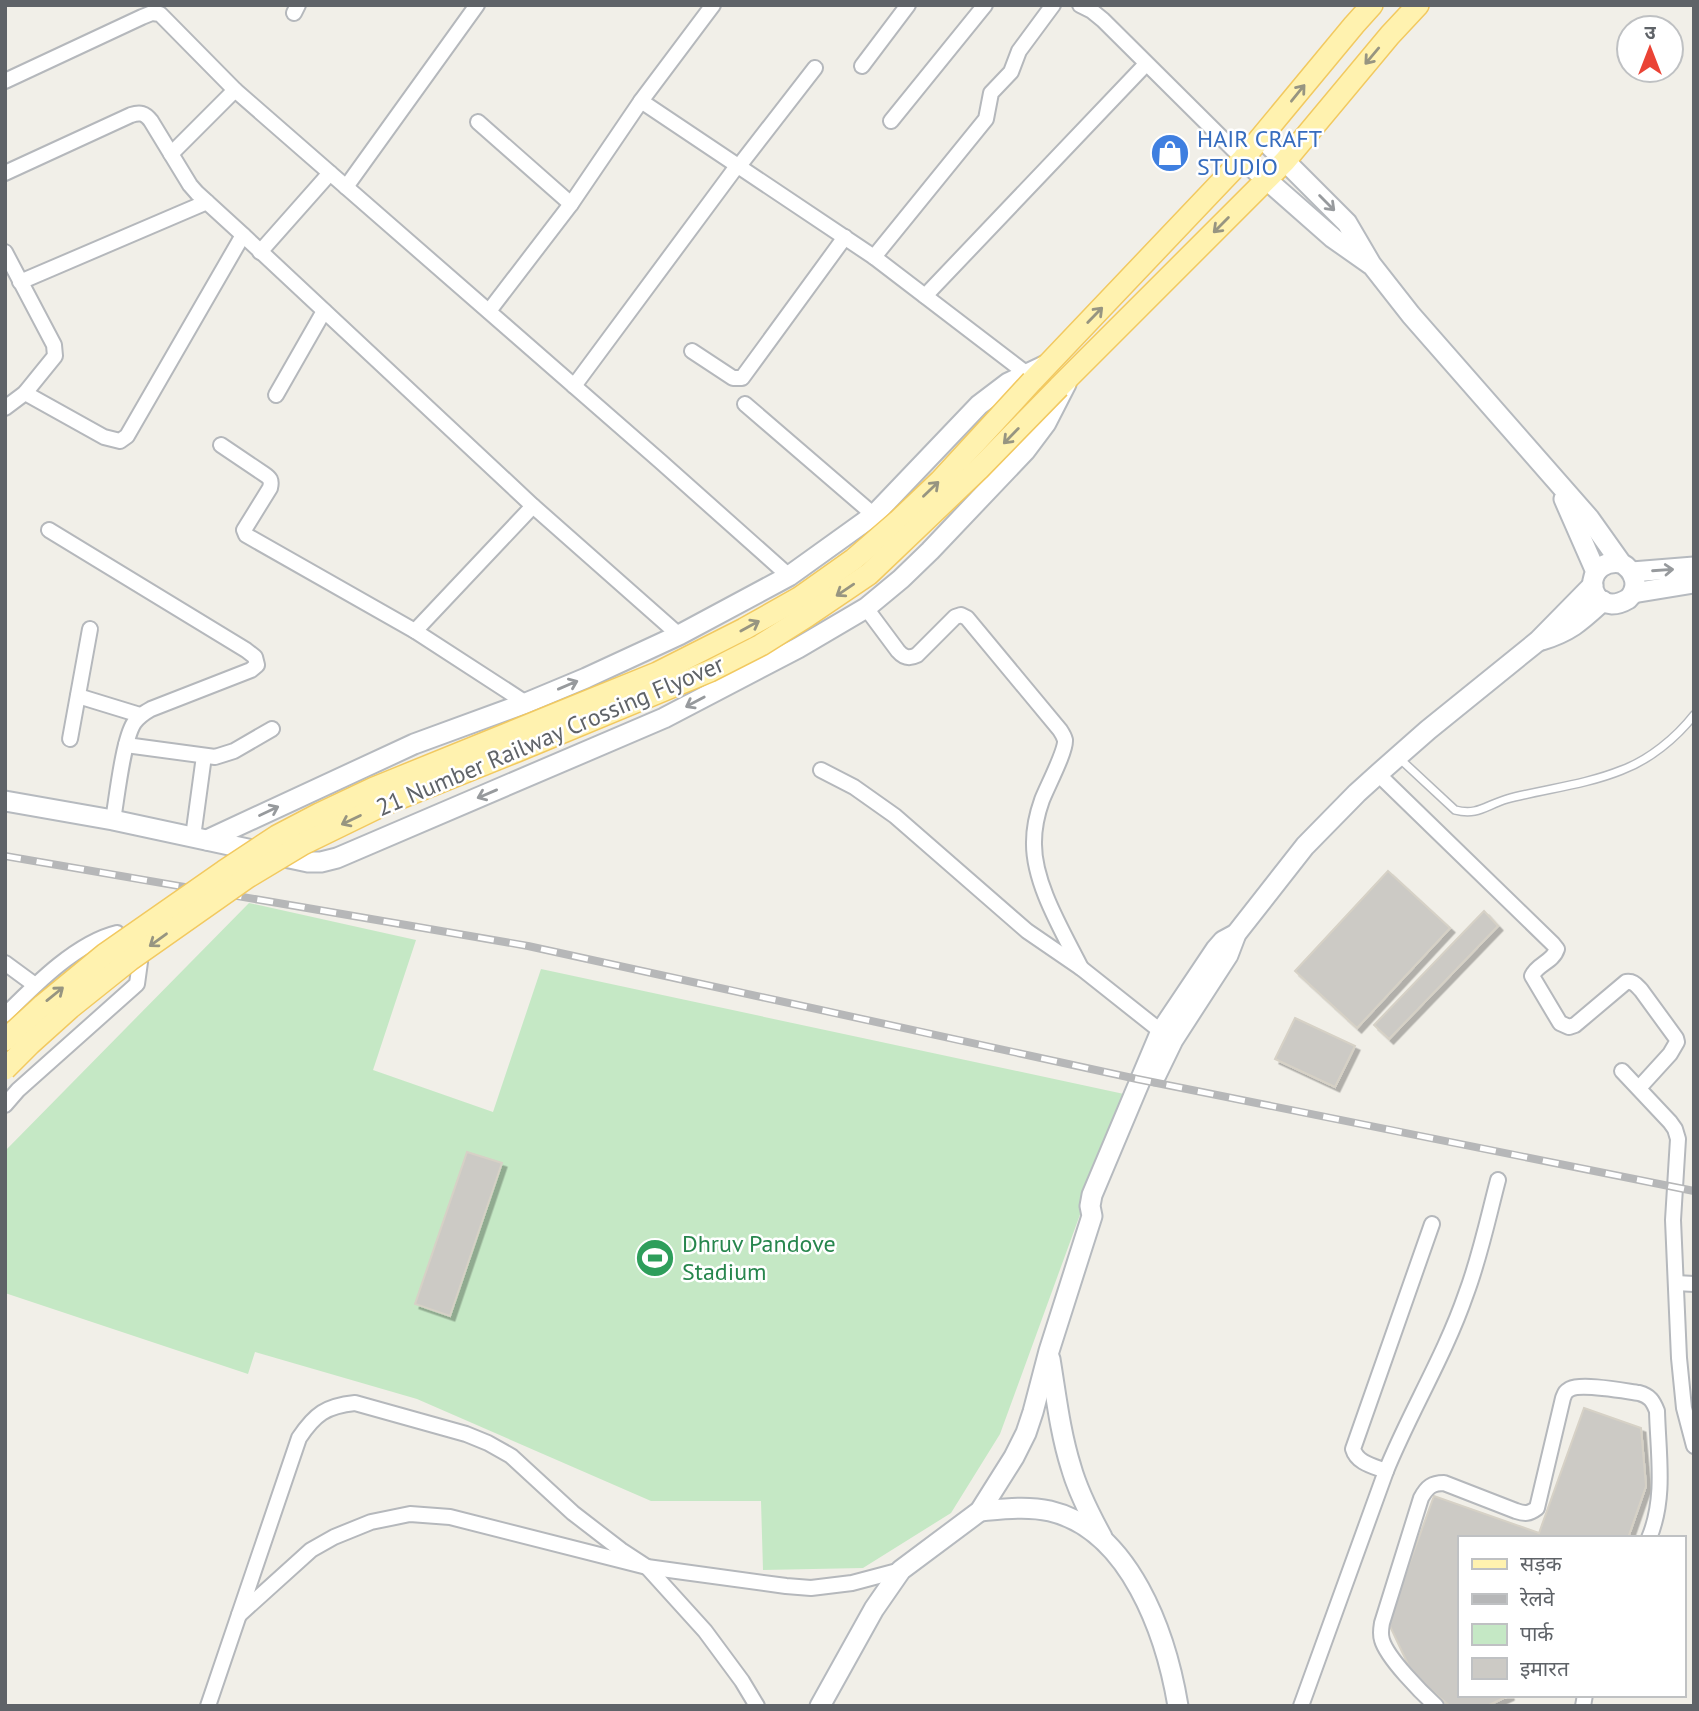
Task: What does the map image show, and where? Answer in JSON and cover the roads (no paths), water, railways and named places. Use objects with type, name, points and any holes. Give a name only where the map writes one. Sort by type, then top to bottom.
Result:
[{"type":"main road","name":"21 Number Railway Crossing Flyover","points":[[5,1043],[43,1005],[105,954],[277,836],[374,788],[657,673],[799,598],[853,559],[940,481],[1029,378],[1048,364],[1243,159],[1373,5]]},
{"type":"main road","name":"21 Number Railway Crossing Flyover","points":[[5,1069],[71,1008],[130,961],[248,877],[303,844],[385,804],[710,671],[761,645],[869,574],[979,469],[1285,161],[1418,5]]},
{"type":"street","points":[[346,187],[477,5]]},
{"type":"street","points":[[488,311],[571,204],[641,101],[713,5]]},
{"type":"street","points":[[862,66],[908,5]]},
{"type":"street","points":[[891,121],[985,5]]},
{"type":"street","points":[[874,257],[986,119],[992,93],[1011,72],[1019,51],[1053,5]]},
{"type":"street","points":[[1080,5],[1103,20],[1243,159],[1333,238],[1370,264]]},
{"type":"street","points":[[5,81],[152,13],[160,14],[235,90],[789,576]]},
{"type":"street","points":[[925,296],[1146,64]]},
{"type":"street","points":[[574,386],[737,166],[815,68]]},
{"type":"street","points":[[172,155],[235,90]]},
{"type":"street","points":[[641,101],[874,257],[1029,378]]},
{"type":"street","points":[[5,173],[131,115],[146,115],[197,193],[533,506],[679,635]]},
{"type":"street","points":[[478,122],[571,204]]},
{"type":"street","points":[[1262,138],[1347,223],[1370,264],[1411,315],[1589,518],[1635,579],[1633,593]]},
{"type":"street","points":[[260,252],[330,173]]},
{"type":"street","points":[[20,282],[207,202]]},
{"type":"street","points":[[25,393],[113,441],[120,441],[127,436],[243,235]]},
{"type":"street","points":[[692,351],[733,378],[742,378],[845,237]]},
{"type":"street","points":[[5,252],[54,345],[55,356],[25,393],[5,408]]},
{"type":"street","points":[[276,395],[324,311]]},
{"type":"street","points":[[200,838],[414,744],[639,660],[679,635],[789,576],[874,515],[979,405],[1008,383],[1029,378]]},
{"type":"street","points":[[5,801],[113,820],[308,862],[337,859],[798,648],[866,608],[930,551],[1025,451],[1046,424],[1065,380]]},
{"type":"street","points":[[745,404],[874,515]]},
{"type":"street","points":[[221,445],[271,478],[270,488],[244,530],[246,535],[415,631],[526,703]]},
{"type":"street","points":[[1556,482],[1597,586],[1616,604],[1633,593],[1694,583]]},
{"type":"street","points":[[415,631],[533,506]]},
{"type":"street","points":[[49,530],[255,657],[257,664],[251,670],[141,715],[133,724],[126,745],[113,820]]},
{"type":"street","points":[[820,1706],[874,1609],[901,1570],[980,1511],[1014,1457],[1026,1433],[1092,1216],[1092,1195],[1167,1036],[1216,949],[1223,941],[1236,934],[1305,846],[1378,774],[1538,641],[1577,625],[1606,563],[1626,567],[1694,567]]},
{"type":"street","points":[[866,608],[898,652],[911,658],[955,617],[961,615],[967,618],[1060,730],[1065,740],[1063,750],[1041,803],[1033,845],[1049,906],[1081,968]]},
{"type":"street","points":[[70,739],[90,629]]},
{"type":"street","points":[[78,696],[141,715]]},
{"type":"street","points":[[126,745],[215,757],[234,751],[272,729]]},
{"type":"street","points":[[200,838],[204,756]]},
{"type":"street","points":[[821,769],[854,787],[895,816],[1027,931],[1081,968],[1167,1036]]},
{"type":"street","points":[[1378,774],[1557,949],[1532,976],[1560,1023],[1569,1027],[1575,1025],[1626,982],[1636,984],[1641,990],[1677,1041],[1670,1054],[1639,1088]]},
{"type":"street","points":[[5,1015],[35,985],[81,949],[103,936],[117,933],[139,962],[137,984],[18,1090],[5,1105]]},
{"type":"street","points":[[5,963],[35,985]]},
{"type":"street","points":[[5,1043],[11,1046],[22,1066],[18,1090]]},
{"type":"street","points":[[1622,1071],[1670,1122],[1678,1139],[1673,1220],[1681,1382],[1684,1408],[1694,1446]]},
{"type":"street","points":[[1301,1706],[1386,1471],[1466,1295],[1497,1180]]},
{"type":"street","points":[[1386,1471],[1359,1460],[1353,1449],[1432,1224]]},
{"type":"street","points":[[1676,1283],[1694,1284]]},
{"type":"street","points":[[1049,1351],[1063,1438],[1071,1469],[1083,1501],[1102,1538],[1134,1577],[1153,1618],[1173,1677],[1178,1706]]},
{"type":"street","points":[[1437,1706],[1395,1662],[1382,1642],[1381,1632],[1417,1510],[1427,1488],[1434,1483],[1444,1483],[1516,1511],[1531,1512],[1537,1508],[1563,1398],[1567,1391],[1583,1386],[1640,1393],[1647,1395],[1657,1411],[1659,1498],[1650,1536]]},
{"type":"street","points":[[208,1706],[299,1438],[323,1411],[338,1405],[355,1403],[466,1434],[511,1456],[573,1513],[647,1567],[705,1631],[757,1706]]},
{"type":"street","points":[[980,1511],[1019,1508],[1049,1511],[1073,1519],[1102,1538]]},
{"type":"street","points":[[238,1616],[322,1543],[371,1522],[410,1514],[450,1517],[647,1567],[786,1587],[811,1588],[852,1583],[901,1570]]},
{"type":"lane","points":[[1398,757],[1455,810],[1475,812],[1506,799],[1605,776],[1624,769],[1643,759],[1683,729],[1694,715]]},
{"type":"railway","points":[[5,856],[528,946],[1137,1079],[1694,1191]]},
{"type":"place","name":"HAIR CRAFT STUDIO","points":[[1170,153]]},
{"type":"place","name":"Dhruv Pandove Stadium","points":[[655,1258]]}]
